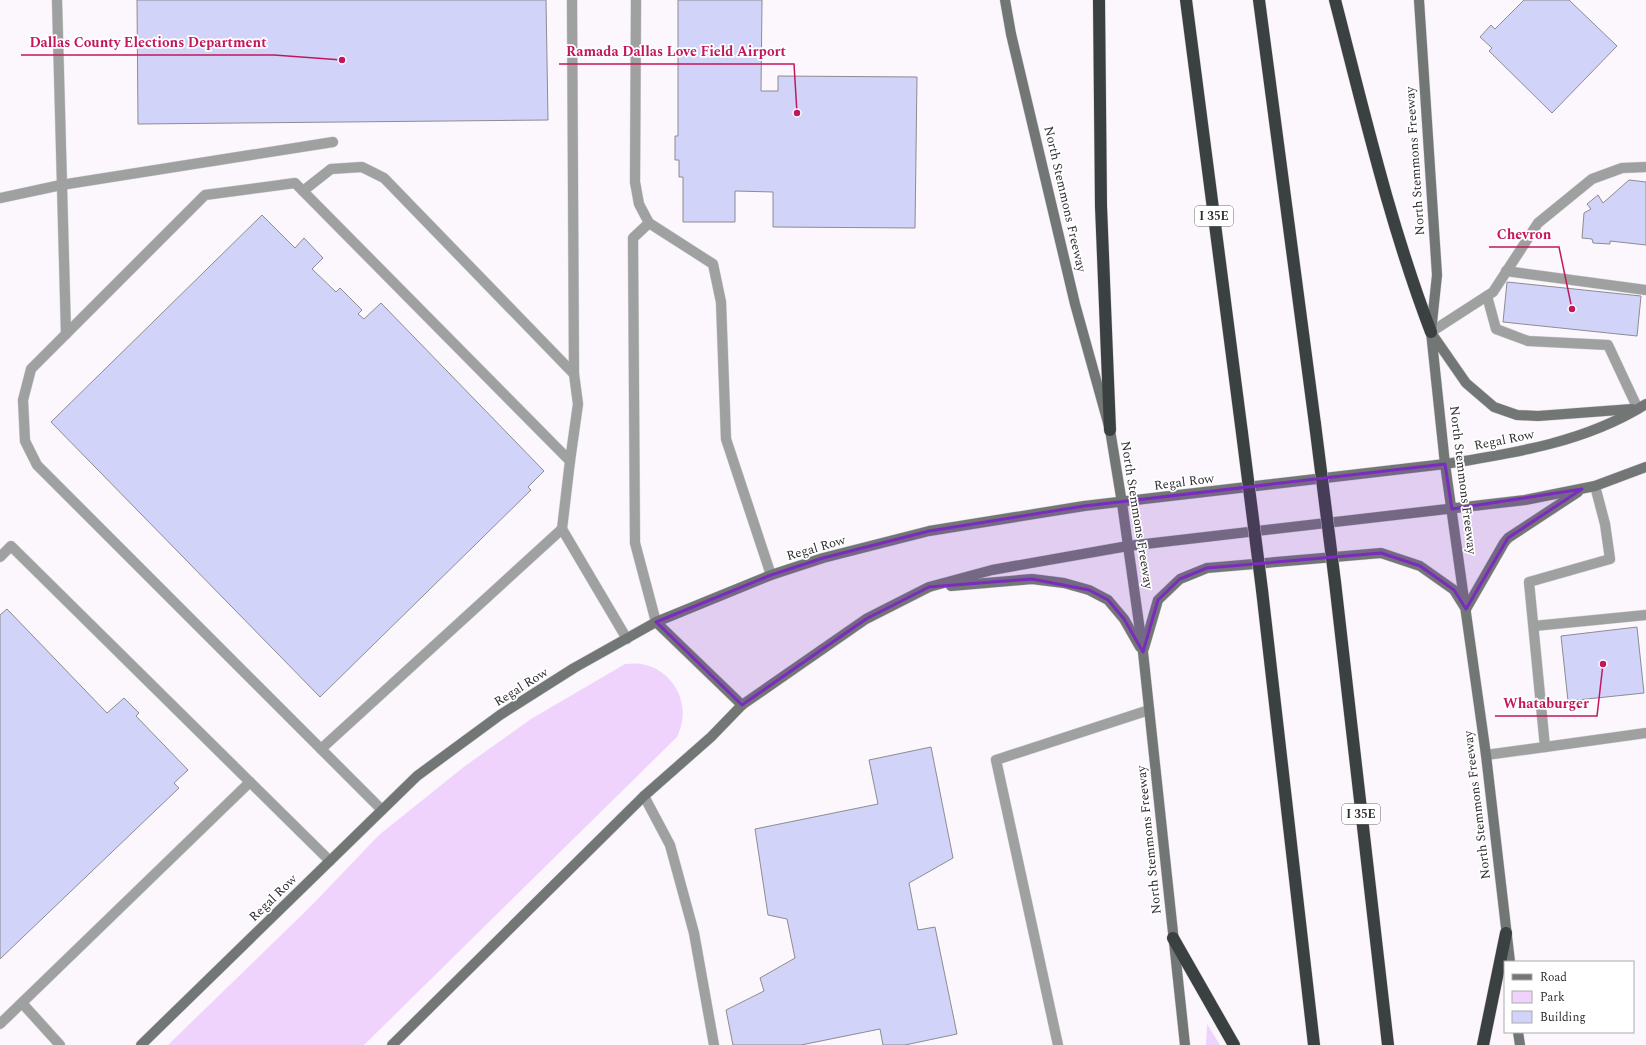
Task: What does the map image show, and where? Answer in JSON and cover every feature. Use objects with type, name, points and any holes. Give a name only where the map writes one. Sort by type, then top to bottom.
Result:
[{"type":"highway","points":[[1099,0],[1101,206],[1110,430]]},
{"type":"highway","name":"I 35E","points":[[1186,0],[1262,590],[1314,1045]]},
{"type":"highway","name":"I 35E","points":[[1258,0],[1335,582],[1388,1045]]},
{"type":"highway","points":[[1335,0],[1396,233],[1412,284],[1431,332]]},
{"type":"highway","points":[[1483,1045],[1506,933]]},
{"type":"highway","points":[[1173,938],[1234,1045]]},
{"type":"main road","name":"North Stemmons Freeway","points":[[1005,0],[1011,34],[1075,304],[1110,430],[1143,652],[1185,1045]]},
{"type":"main road","name":"North Stemmons Freeway","points":[[1419,0],[1438,275],[1431,332],[1445,464],[1486,755],[1510,961]]},
{"type":"main road","points":[[1431,332],[1466,383],[1494,407],[1517,415],[1538,416],[1642,406]]},
{"type":"main road","name":"Regal Row","points":[[141,1045],[417,776],[500,715],[574,668],[656,622],[770,575],[823,558],[929,531],[1078,507],[1445,464],[1543,446],[1595,430],[1642,406]]},
{"type":"main road","points":[[392,1045],[644,796],[711,737],[742,705],[866,619],[929,587],[992,570],[1128,546],[1525,500],[1595,486],[1646,467]]},
{"type":"main road","points":[[1143,652],[1158,600],[1180,579],[1207,568],[1381,553],[1420,566],[1454,590],[1466,609],[1508,538],[1582,489]]},
{"type":"main road","points":[[929,587],[1032,579],[1064,583],[1089,590],[1108,600],[1124,618],[1143,652]]},
{"type":"main road","points":[[656,622],[742,705]]},
{"type":"main road","points":[[1518,1033],[1520,1045]]},
{"type":"lane","points":[[57,0],[66,334]]},
{"type":"lane","points":[[572,0],[574,374],[578,404],[562,529],[627,639]]},
{"type":"lane","points":[[636,0],[635,182],[638,204],[649,223],[713,264],[721,302],[726,439],[770,575]]},
{"type":"lane","points":[[0,198],[61,184],[333,142]]},
{"type":"lane","points":[[303,191],[331,169],[362,167],[384,178],[574,374]]},
{"type":"lane","points":[[1431,332],[1493,292],[1538,223],[1592,179],[1622,168],[1646,167]]},
{"type":"lane","points":[[382,810],[37,464],[26,441],[23,400],[31,369],[205,195],[295,183],[570,461]]},
{"type":"lane","points":[[649,223],[633,238],[635,543],[656,622]]},
{"type":"lane","points":[[1506,271],[1646,290]]},
{"type":"lane","points":[[1487,296],[1496,329],[1528,341],[1608,345],[1642,406]]},
{"type":"lane","points":[[1545,747],[1529,582],[1610,559],[1595,486]]},
{"type":"lane","points":[[321,749],[562,529]]},
{"type":"lane","points":[[0,557],[11,546],[330,861]]},
{"type":"lane","points":[[1534,626],[1646,615]]},
{"type":"lane","points":[[1058,1045],[996,760],[1149,710]]},
{"type":"lane","points":[[1486,755],[1646,733]]},
{"type":"lane","points":[[0,1024],[250,782]]},
{"type":"lane","points":[[644,796],[670,845],[694,933],[714,1045]]},
{"type":"lane","points":[[22,1003],[60,1045]]},
{"type":"highlighted area","points":[[1445,464],[1452,509],[1582,489],[1508,538],[1466,609],[1454,590],[1420,566],[1381,553],[1207,568],[1180,579],[1158,600],[1143,652],[1124,619],[1108,600],[1089,590],[1032,579],[929,587],[866,619],[742,705],[656,622],[771,575],[823,558],[929,531],[1084,506]]},
{"type":"green space","points":[[625,664],[639,664],[651,667],[660,671],[674,684],[682,702],[683,712],[682,724],[677,737],[364,1045],[168,1045],[312,905],[379,835],[465,766],[531,719]]},
{"type":"green space","points":[[1207,1024],[1220,1045],[1206,1045]]},
{"type":"building","points":[[137,0],[546,0],[548,120],[138,124]]},
{"type":"building","points":[[678,0],[762,0],[761,91],[778,91],[778,76],[917,77],[915,228],[773,227],[773,192],[735,191],[735,222],[683,222],[683,177],[679,177],[679,160],[675,160],[675,136],[678,136]]},
{"type":"building","points":[[1524,0],[1569,0],[1617,46],[1552,113],[1489,51],[1492,48],[1480,37],[1491,25],[1495,29]]},
{"type":"building","points":[[1629,180],[1646,182],[1646,245],[1610,241],[1610,244],[1593,243],[1592,239],[1582,238],[1584,213],[1591,209],[1587,204],[1598,195],[1603,203]]},
{"type":"building","points":[[262,215],[295,248],[304,238],[323,258],[312,269],[336,292],[340,288],[362,310],[358,314],[364,319],[381,303],[544,471],[528,487],[531,490],[320,697],[51,422]]},
{"type":"building","points":[[1507,282],[1641,296],[1637,336],[1503,322]]},
{"type":"building","points":[[7,609],[107,713],[124,698],[139,713],[136,716],[188,770],[174,783],[179,788],[0,959],[0,615]]},
{"type":"building","points":[[1637,627],[1644,693],[1568,701],[1561,636]]},
{"type":"building","points":[[931,747],[953,858],[909,883],[918,930],[935,927],[957,1034],[905,1045],[883,1045],[880,1029],[801,1045],[733,1045],[726,1010],[764,991],[760,978],[795,958],[787,919],[768,915],[755,829],[878,804],[869,760]]},
{"type":"place","name":"Dallas County Elections Department","points":[[342,60]]},
{"type":"place","name":"Ramada Dallas Love Field Airport","points":[[797,113]]},
{"type":"place","name":"Chevron","points":[[1572,309]]},
{"type":"place","name":"Whataburger","points":[[1603,664]]}]
